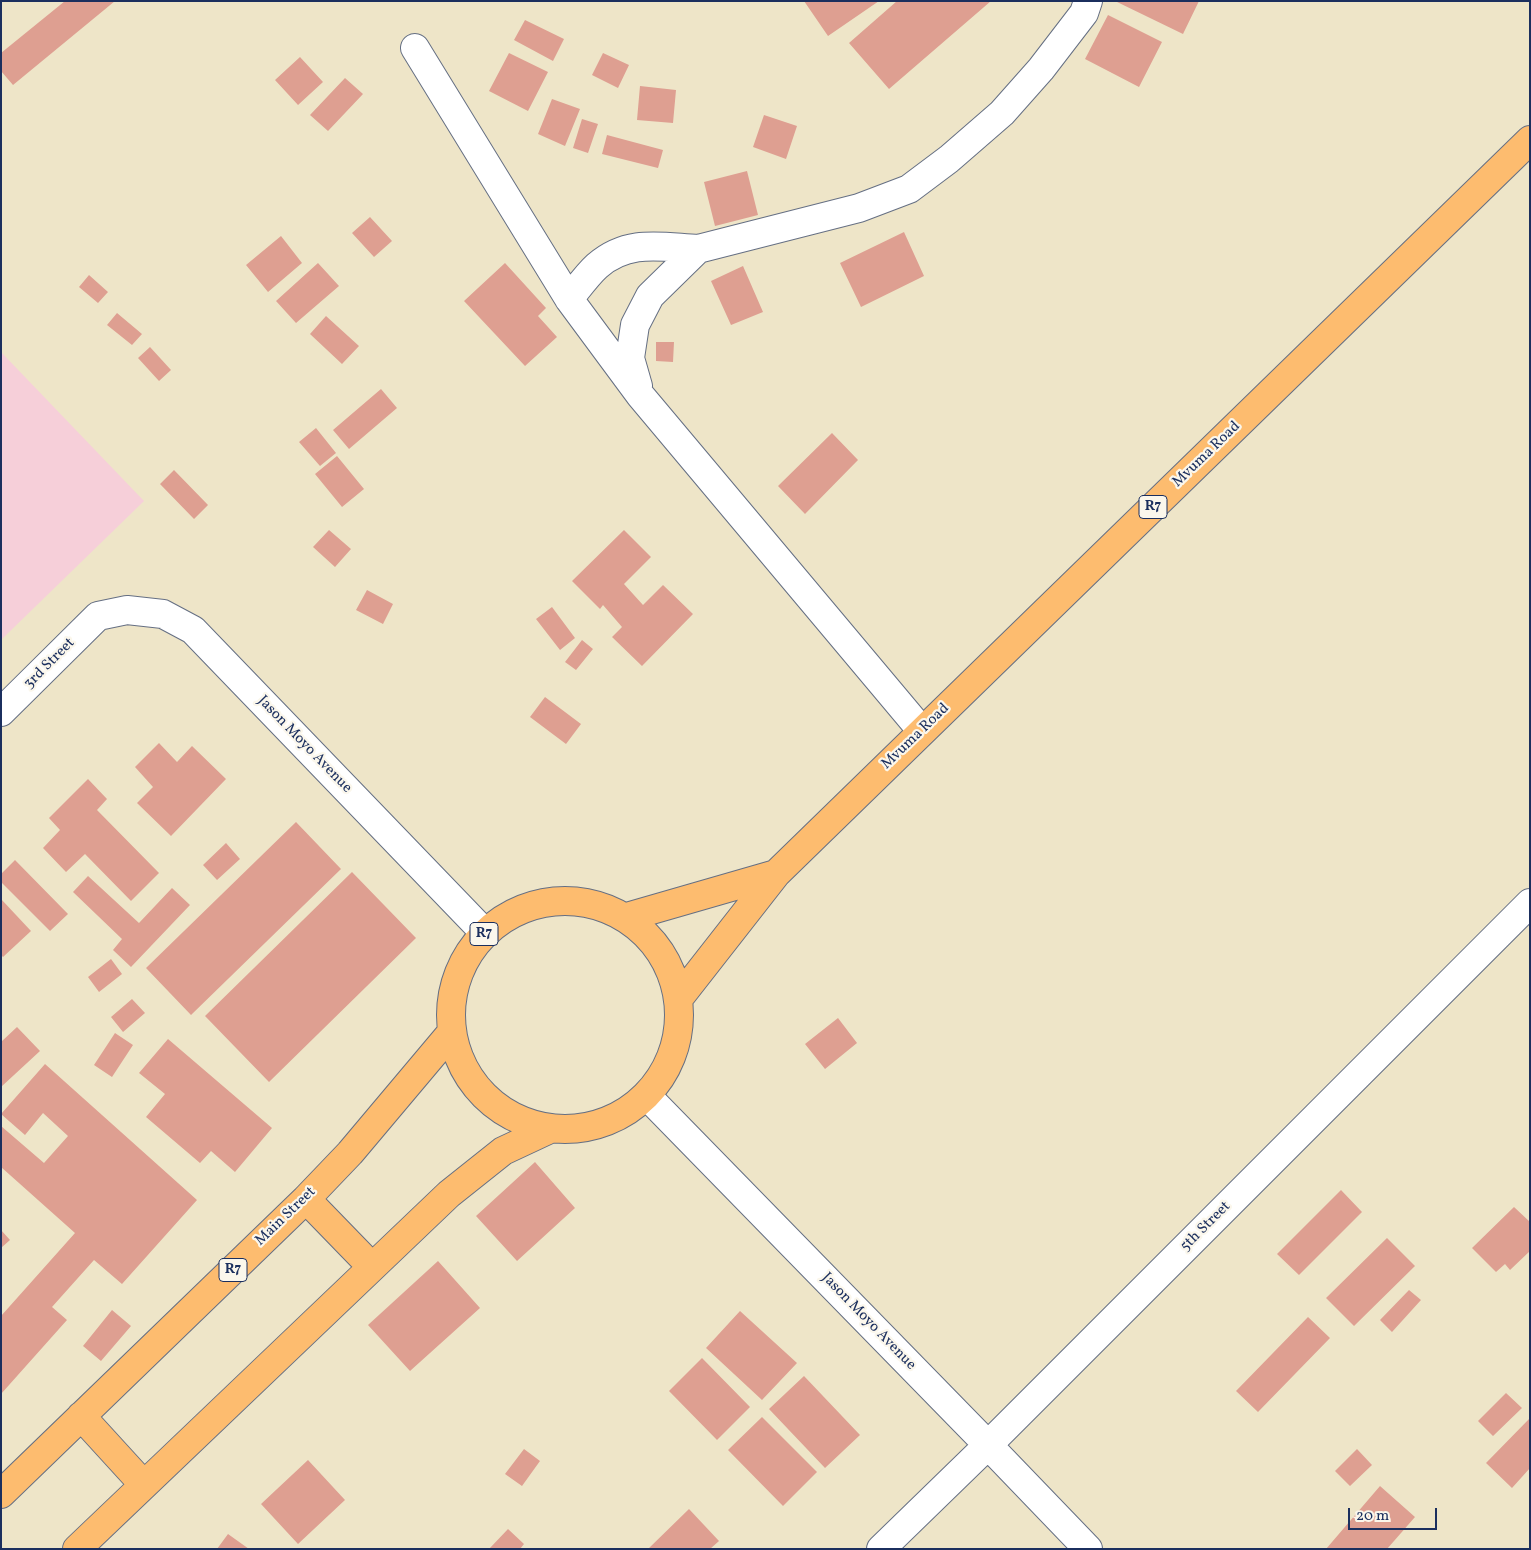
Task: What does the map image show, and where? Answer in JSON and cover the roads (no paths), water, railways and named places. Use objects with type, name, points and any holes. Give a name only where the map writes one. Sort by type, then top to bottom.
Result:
[{"type":"highway","name":"Mvuma Road","points":[[679,998],[776,874],[1530,140]]},
{"type":"highway","name":"Mvuma Road","points":[[627,917],[776,874]]},
{"type":"highway","name":"R7","points":[[553,900],[592,902],[627,917],[652,938],[670,966],[679,998],[679,1033],[668,1067],[647,1096],[618,1117],[586,1128],[550,1130],[515,1119],[485,1098],[463,1068],[451,1034],[452,997],[463,962],[485,933],[517,910],[553,900]]},
{"type":"highway","name":"Main Street","points":[[1,1494],[306,1199],[350,1153],[451,1034]]},
{"type":"highway","name":"R7","points":[[77,1549],[371,1266],[449,1194],[503,1151],[550,1130]]},
{"type":"highway","points":[[306,1199],[371,1266]]},
{"type":"highway","points":[[81,1416],[144,1485]]},
{"type":"street","points":[[569,299],[596,266],[616,253],[640,246],[698,249],[859,208],[909,189],[950,159],[1002,113],[1041,69],[1084,13],[1088,1]]},
{"type":"street","points":[[416,48],[569,299],[640,395],[922,731]]},
{"type":"street","points":[[640,395],[630,358],[635,325],[650,296],[698,249]]},
{"type":"street","name":"Jason Moyo Avenue","points":[[98,616],[127,610],[162,614],[193,630],[485,933]]},
{"type":"street","name":"3rd Street","points":[[1,712],[98,616]]},
{"type":"street","name":"5th Street","points":[[881,1549],[1530,903]]},
{"type":"street","name":"Jason Moyo Avenue","points":[[647,1096],[988,1444],[1088,1549]]}]
